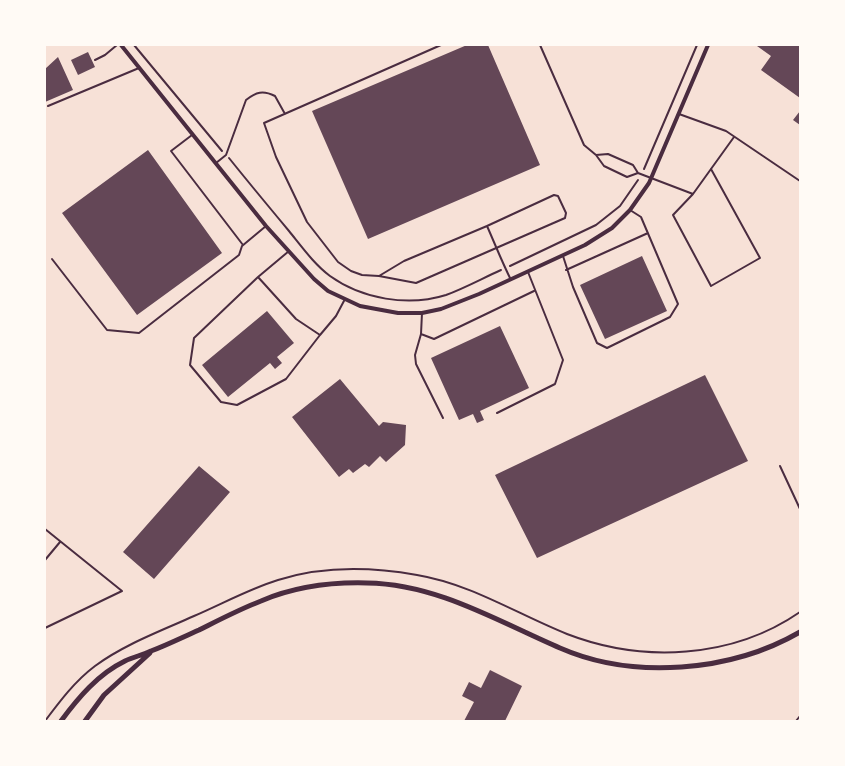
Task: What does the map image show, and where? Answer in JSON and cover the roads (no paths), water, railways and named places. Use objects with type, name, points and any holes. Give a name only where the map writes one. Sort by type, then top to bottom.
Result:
[{"type":"street","points":[[121,45],[266,226],[314,279],[328,290],[360,306],[398,313],[422,313],[441,309],[479,294],[586,245],[612,228],[630,210],[652,178],[708,45]]},
{"type":"street","points":[[61,721],[88,689],[107,672],[125,661],[153,651],[262,600],[309,587],[358,583],[392,585],[439,595],[484,612],[562,649],[601,662],[628,666],[666,668],[699,666],[762,650],[800,632]]},
{"type":"street","points":[[85,721],[104,695],[153,651]]},
{"type":"lane","points":[[95,60],[105,55],[117,45]]},
{"type":"lane","points":[[379,276],[404,261],[554,195],[558,196],[566,213],[565,218],[497,249],[416,282],[362,275],[351,271],[338,262],[307,222],[276,157],[264,123],[441,45]]},
{"type":"lane","points":[[540,45],[584,145],[596,154],[604,166],[627,177],[638,173]]},
{"type":"lane","points":[[48,106],[139,68]]},
{"type":"lane","points":[[216,163],[226,155],[246,100],[252,95],[262,92],[275,96],[285,114]]},
{"type":"lane","points":[[679,114],[726,131],[800,181]]},
{"type":"lane","points":[[193,135],[171,151],[243,245]]},
{"type":"lane","points":[[711,168],[760,258],[711,286],[673,215],[693,194],[711,168],[734,137]]},
{"type":"lane","points":[[596,154],[608,154],[633,165],[638,173],[693,194]]},
{"type":"lane","points":[[562,255],[567,266],[566,270],[597,342],[608,348],[670,318],[678,304],[641,217],[630,210]]},
{"type":"lane","points":[[52,259],[107,330],[139,333],[239,255],[243,245],[266,226]]},
{"type":"lane","points":[[487,226],[511,280]]},
{"type":"lane","points":[[566,270],[648,233]]},
{"type":"lane","points":[[289,251],[258,277],[194,338],[190,366],[221,402],[237,405],[286,379],[336,316],[345,299]]},
{"type":"lane","points":[[497,413],[555,384],[563,360],[528,272]]},
{"type":"lane","points":[[258,277],[296,319],[320,335]]},
{"type":"lane","points":[[422,334],[434,339],[535,291]]},
{"type":"lane","points":[[422,313],[422,334],[415,355],[416,364],[443,418]]},
{"type":"lane","points":[[780,466],[800,509]]},
{"type":"lane","points":[[45,529],[122,591],[45,628]]},
{"type":"lane","points":[[45,560],[60,542]]},
{"type":"lane","points":[[796,721],[800,716]]}]
